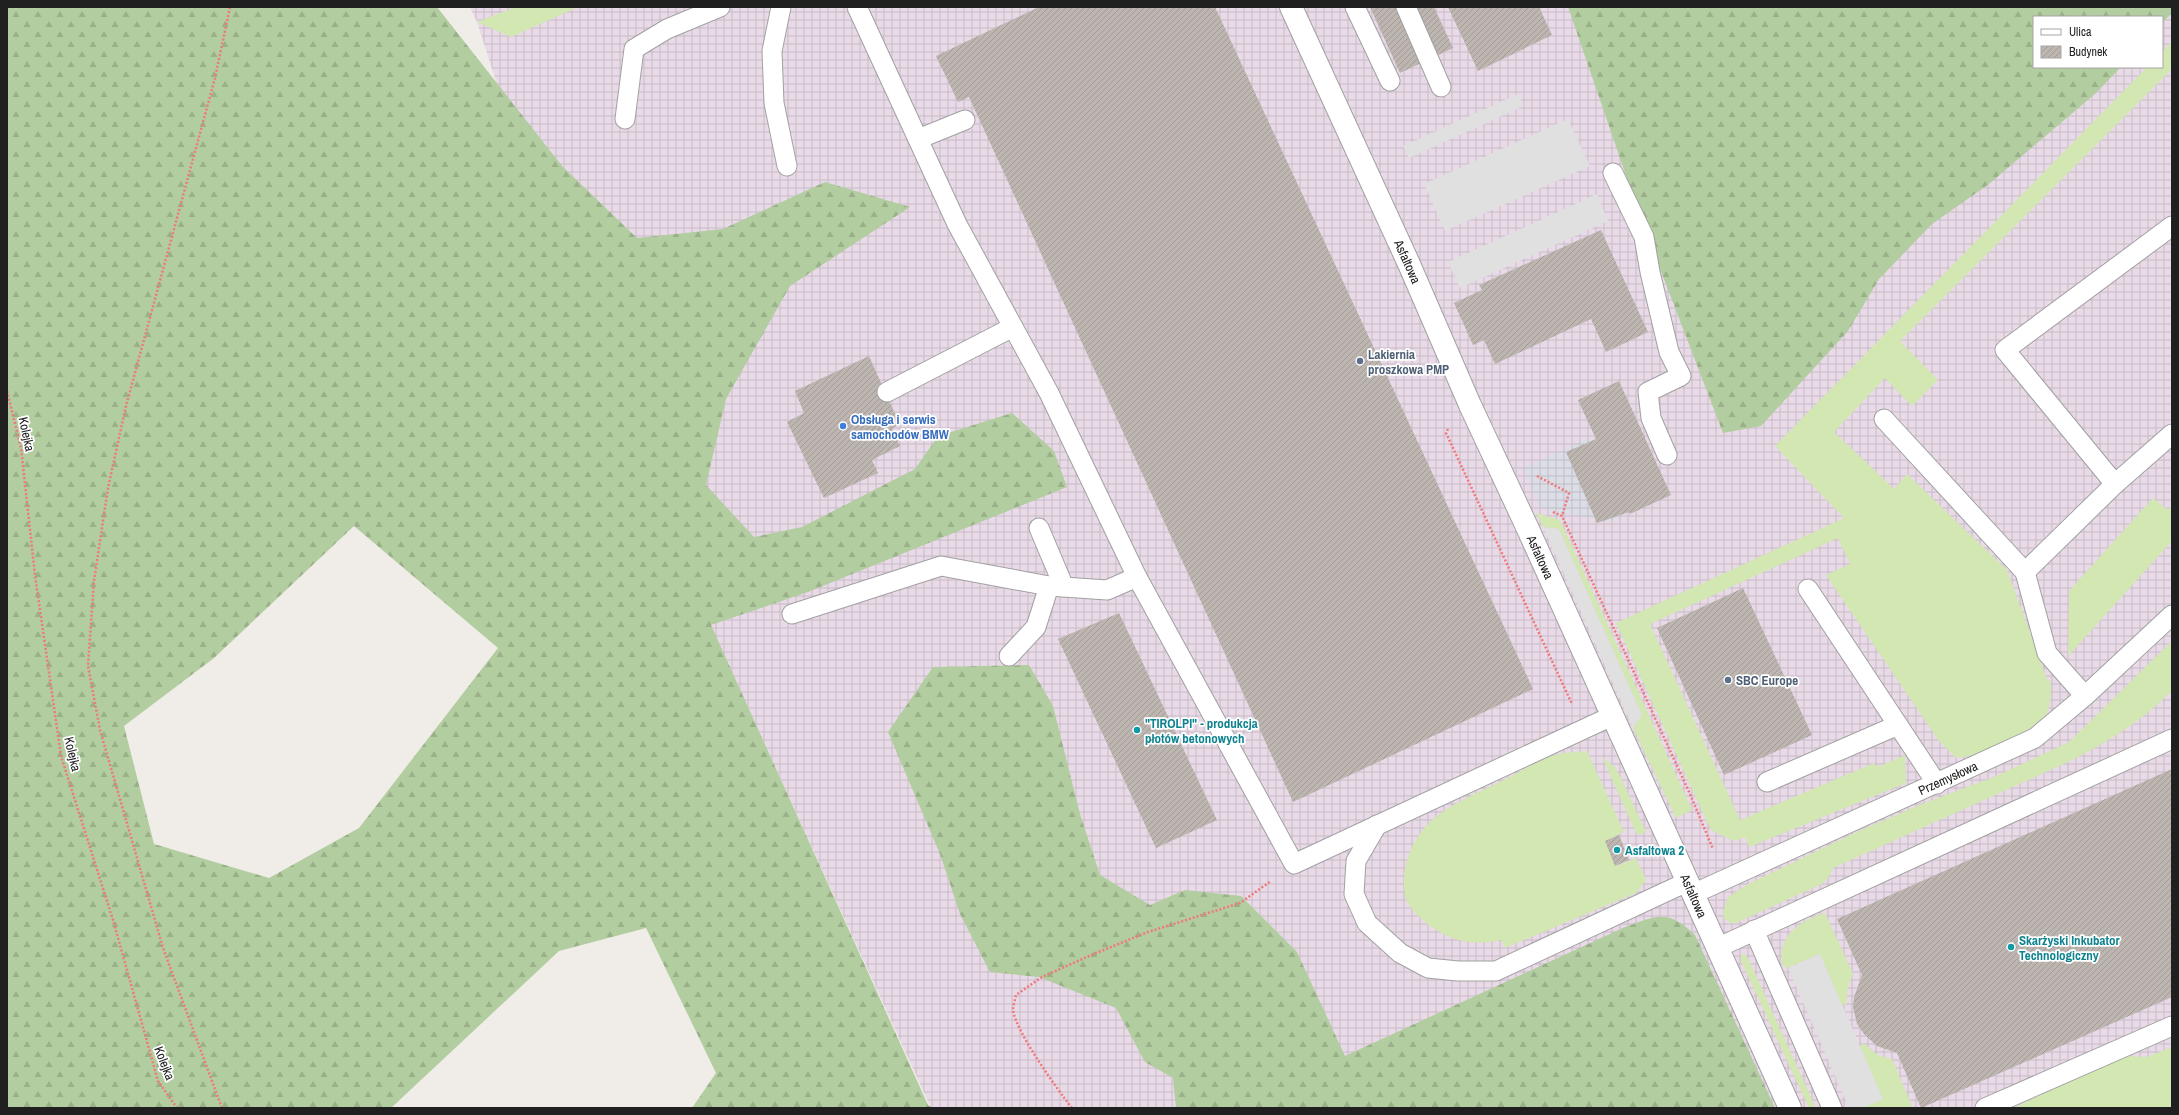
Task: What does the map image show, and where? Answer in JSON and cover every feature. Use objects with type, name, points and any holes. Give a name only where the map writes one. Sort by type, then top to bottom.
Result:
[{"type":"street","name":"Asfaltowa","points":[[1291,7],[1409,264],[1470,405],[1790,1108]]},
{"type":"lane","points":[[625,118],[634,49],[667,29],[720,7]]},
{"type":"lane","points":[[781,7],[772,51],[774,103],[787,166]]},
{"type":"lane","points":[[857,7],[957,224],[1049,393],[1137,577],[1294,864],[1612,716]]},
{"type":"lane","points":[[1355,7],[1390,81]]},
{"type":"lane","points":[[1406,7],[1441,87]]},
{"type":"lane","points":[[918,139],[965,120]]},
{"type":"lane","points":[[1613,174],[1644,237],[1650,272],[1669,352],[1681,376],[1648,392],[1651,418],[1667,455]]},
{"type":"lane","points":[[2115,484],[2005,350],[2172,226]]},
{"type":"lane","points":[[887,392],[1013,326]]},
{"type":"lane","points":[[1884,419],[2025,572],[2047,653],[2085,696]]},
{"type":"lane","points":[[2025,572],[2115,484],[2172,434]]},
{"type":"lane","points":[[1009,656],[1036,627],[1057,586],[1039,528]]},
{"type":"lane","points":[[792,614],[941,566],[1057,586],[1107,590],[1137,577]]},
{"type":"lane","points":[[1808,590],[1937,784]]},
{"type":"lane","name":"Przemysłowa","points":[[1377,825],[1356,861],[1354,894],[1367,923],[1400,954],[1428,968],[1458,971],[1496,971],[1937,784],[2035,738],[2085,696],[2172,615]]},
{"type":"lane","points":[[1767,782],[1898,725]]},
{"type":"lane","points":[[1717,948],[2172,739]]},
{"type":"lane","points":[[1754,930],[1832,1108]]},
{"type":"lane","points":[[1985,1108],[2172,1026]]},
{"type":"path","points":[[222,1108],[162,948],[100,730],[88,666],[94,581],[108,488],[126,406],[215,78],[230,7]]},
{"type":"path","name":"Kolejka","points":[[7,391],[22,448],[35,575],[61,756],[113,920],[158,1080],[177,1108]]},
{"type":"path","points":[[1536,475],[1569,493],[1562,516],[1690,794],[1713,849]]},
{"type":"path","points":[[1548,510],[1562,516]]},
{"type":"path","points":[[1072,1108],[1024,1036],[1013,1010],[1016,995],[1042,977],[1089,956],[1148,932],[1240,903],[1294,864]]},
{"type":"shaded area","points":[[470,7],[2172,7],[2172,1108],[931,1108],[576,331],[477,22]]},
{"type":"shaded area","points":[[1518,94],[1524,106],[1409,158],[1403,146]]},
{"type":"shaded area","points":[[1568,119],[1590,166],[1445,231],[1424,184]]},
{"type":"shaded area","points":[[1597,194],[1608,221],[1460,288],[1448,262]]},
{"type":"shaded area","points":[[1588,438],[1624,514],[1610,522],[1568,514],[1562,516],[1540,507],[1523,468]]},
{"type":"shaded area","points":[[1543,527],[1559,529],[1642,715],[1633,728]]},
{"type":"shaded area","points":[[1820,954],[1883,1099],[1861,1108],[1849,1108],[1788,968]]},
{"type":"green space","points":[[7,7],[437,7],[562,166],[637,238],[723,229],[825,182],[910,207],[790,286],[726,399],[706,485],[754,537],[802,527],[915,469],[938,436],[1012,413],[1054,451],[1067,487],[808,592],[711,625],[928,1105],[933,1108],[692,1108],[716,1073],[646,928],[559,951],[391,1108],[7,1108]],"holes":[[[354,526],[498,648],[359,828],[269,878],[154,844],[124,726],[214,658]]]},
{"type":"green space","points":[[515,7],[578,7],[511,37],[477,22]]},
{"type":"green space","points":[[1568,7],[2172,7],[2172,13],[2163,22],[2163,16],[2033,16],[2033,68],[2120,68],[2096,93],[1989,184],[1932,224],[1879,279],[1848,331],[1761,426],[1723,433],[1641,219]]},
{"type":"green space","points":[[2172,41],[2172,69],[1900,341],[1938,380],[1912,406],[1885,378],[1834,432],[1894,489],[1907,474],[2007,570],[2047,679],[2051,682],[2050,702],[2047,713],[2043,718],[2028,729],[1998,745],[1977,754],[1956,758],[1939,741],[1826,575],[1850,564],[1838,538],[1650,624],[1740,820],[1874,763],[1877,767],[1905,755],[1906,783],[1749,847],[1745,837],[1734,841],[1711,830],[1616,623],[1844,518],[1775,446],[2146,68],[2163,68],[2163,51]]},
{"type":"green space","points":[[2153,498],[2168,510],[2172,505],[2172,541],[2068,656],[2069,591]]},
{"type":"green space","points":[[1536,513],[1560,520],[1692,810],[1676,818],[1633,728],[1642,715],[1559,529],[1543,527]]},
{"type":"green space","points":[[2172,641],[2172,691],[2122,732],[2066,763],[1833,868],[1828,878],[1822,884],[1733,924],[1724,919],[1723,912],[1728,897],[1748,884],[1861,830],[1922,804],[1994,777],[2069,742]]},
{"type":"green space","points":[[1029,665],[1053,706],[1080,814],[1100,875],[1150,905],[1185,890],[1241,896],[1297,952],[1345,1056],[1625,927],[1655,917],[1662,917],[1677,921],[1695,935],[1775,1108],[1176,1108],[1173,1078],[1145,1062],[1116,1008],[1039,977],[990,972],[960,914],[940,854],[888,732],[933,667]]},
{"type":"green space","points":[[1587,751],[1624,832],[1605,841],[1617,866],[1636,858],[1646,880],[1636,893],[1505,948],[1501,940],[1480,943],[1450,937],[1431,927],[1415,913],[1406,899],[1404,889],[1405,869],[1411,850],[1421,832],[1435,817],[1455,804],[1548,757],[1563,753]]},
{"type":"green space","points":[[1602,757],[1615,767],[1646,832],[1637,835]]},
{"type":"green space","points":[[1825,913],[1853,974],[1848,987],[1846,1005],[1841,1004],[1820,954],[1787,968],[1783,966],[1781,956],[1783,947],[1786,939],[1792,931],[1807,920]]},
{"type":"green space","points":[[1743,953],[1748,958],[1816,1108],[1809,1108],[1741,961],[1741,955]]},
{"type":"green space","points":[[1863,1043],[1878,1055],[1892,1059],[1913,1108],[1861,1108],[1883,1099],[1860,1047]]},
{"type":"green space","points":[[2172,1047],[2172,1108],[2013,1108],[2126,1056],[2147,1057]]},
{"type":"building","points":[[1039,7],[1215,7],[1533,689],[1293,802],[969,97],[958,102],[936,56]]},
{"type":"building","points":[[1370,7],[1434,7],[1453,48],[1400,73]]},
{"type":"building","points":[[1448,7],[1539,7],[1552,35],[1478,71]]},
{"type":"building","points":[[1601,230],[1648,332],[1606,352],[1591,319],[1495,364],[1484,340],[1473,345],[1454,303],[1482,290],[1479,285]]},
{"type":"building","name":"Obsługa i serwis samochodów BMW","points":[[869,356],[900,425],[892,428],[900,446],[872,460],[878,473],[824,498],[787,422],[804,413],[795,391]]},
{"type":"building","points":[[1619,381],[1671,495],[1630,514],[1629,512],[1597,523],[1566,452],[1596,439],[1578,400]]},
{"type":"building","points":[[1743,588],[1812,735],[1724,775],[1657,628]]},
{"type":"building","name":"\"TIROLPI\" - produkcja płotów betonowych","points":[[1119,613],[1217,820],[1156,848],[1058,639]]},
{"type":"building","name":"Skarżyski Inkubator Technologiczny","points":[[2172,769],[2172,997],[1921,1108],[1897,1053],[1877,1046],[1864,1034],[1857,1024],[1853,1007],[1854,997],[1862,975],[1837,919]]},
{"type":"building","name":"Asfaltowa 2","points":[[1619,835],[1629,860],[1615,866],[1605,841]]},
{"type":"place","name":"Lakiernia proszkowa PMP","points":[[1360,361]]},
{"type":"place","name":"Obsługa i serwis samochodów BMW","points":[[843,426]]},
{"type":"place","name":"SBC Europe","points":[[1728,680]]},
{"type":"place","name":"\"TIROLPI\" - produkcja płotów betonowych","points":[[1137,730]]},
{"type":"place","name":"Asfaltowa 2","points":[[1617,850]]},
{"type":"place","name":"Skarżyski Inkubator Technologiczny","points":[[2011,947]]}]
